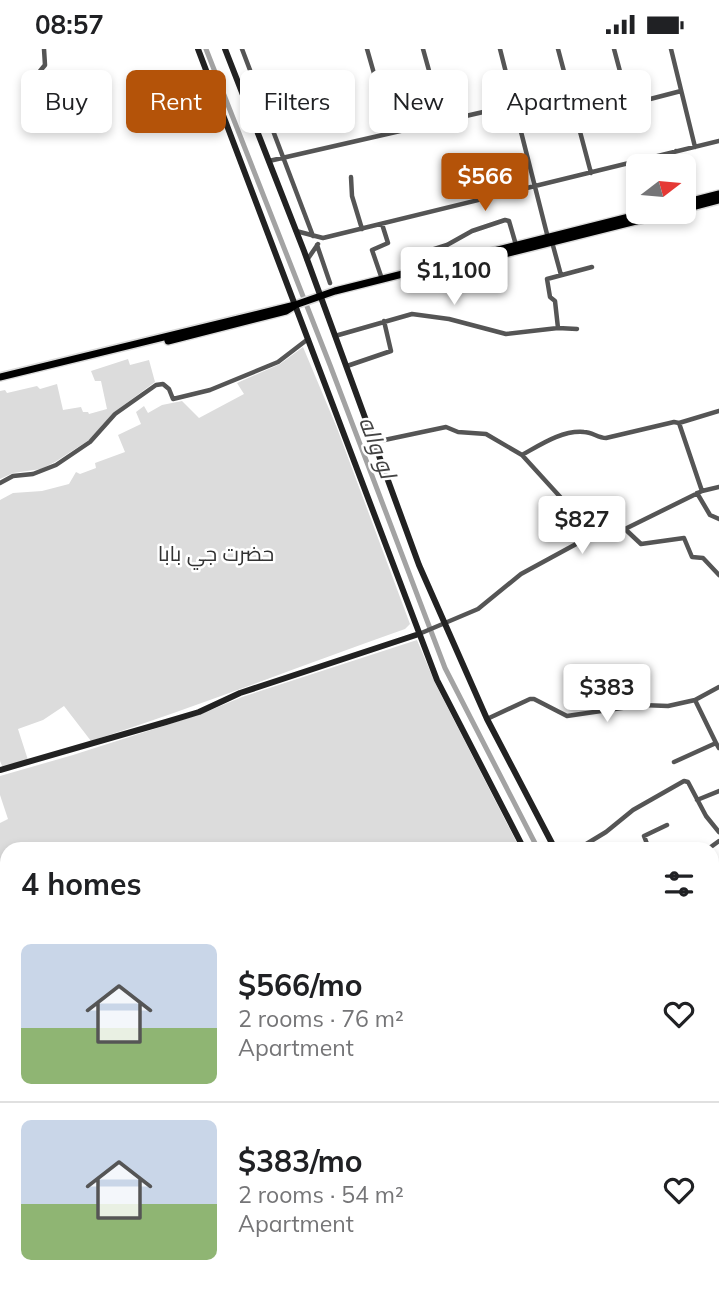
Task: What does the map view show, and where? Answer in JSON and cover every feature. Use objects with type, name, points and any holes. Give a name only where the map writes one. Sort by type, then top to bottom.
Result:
[{"type":"main road","points":[[696,202],[719,194]]},
{"type":"main road","points":[[696,204],[719,200]]},
{"type":"main road","points":[[320,296],[335,296],[626,219]]},
{"type":"main road","points":[[0,379],[286,311],[320,296],[382,279],[626,223]]},
{"type":"street","points":[[40,70],[45,65],[44,49]]},
{"type":"street","points":[[198,49],[297,304],[437,680],[520,842]]},
{"type":"street","points":[[225,49],[307,260],[419,565],[487,719],[551,842]]},
{"type":"street","points":[[242,49],[313,237]]},
{"type":"street","points":[[367,49],[373,70]]},
{"type":"street","points":[[423,49],[429,70]]},
{"type":"street","points":[[500,49],[505,70]]},
{"type":"street","points":[[558,49],[564,70]]},
{"type":"street","points":[[614,49],[620,70]]},
{"type":"street","points":[[671,49],[695,147]]},
{"type":"street","points":[[651,99],[681,91]]},
{"type":"street","points":[[268,161],[391,133]]},
{"type":"street","points":[[521,133],[561,275]]},
{"type":"street","points":[[581,133],[591,173]]},
{"type":"street","points":[[296,231],[323,238],[719,141]]},
{"type":"street","points":[[351,177],[352,196],[362,229]]},
{"type":"street","points":[[428,251],[447,245],[472,231],[505,220],[509,221],[517,246]]},
{"type":"street","points":[[382,224],[388,243],[372,250],[382,279]]},
{"type":"street","points":[[307,260],[323,238]]},
{"type":"street","points":[[317,245],[330,283]]},
{"type":"street","points":[[558,328],[555,301],[550,297],[547,281],[592,267]]},
{"type":"street","points":[[335,336],[412,314],[449,319],[506,334],[558,328],[577,329]]},
{"type":"street","points":[[346,366],[391,351],[384,321]]},
{"type":"street","points":[[0,483],[13,475],[33,474],[56,465],[90,442],[115,414],[156,385],[163,384],[169,389],[173,400],[210,390],[278,362],[308,339]]},
{"type":"street","points":[[522,455],[556,437],[586,431],[606,438],[679,423],[719,411]]},
{"type":"street","points":[[679,423],[700,492],[710,515],[719,519]]},
{"type":"street","points":[[375,442],[446,427],[458,432],[486,434],[522,455],[563,500],[579,524],[591,530]]},
{"type":"street","points":[[0,770],[177,719],[240,694],[444,625],[478,609],[522,574],[578,543],[591,530],[603,527],[625,529],[700,492],[719,487]]},
{"type":"street","points":[[625,529],[641,544],[684,538],[692,557],[703,558],[719,575]]},
{"type":"street","points":[[487,719],[530,699],[567,716],[642,705],[668,706],[695,700],[719,687]]},
{"type":"street","points":[[674,762],[717,745],[695,700]]},
{"type":"street","points":[[590,842],[633,810],[684,781],[688,782],[706,816],[719,832]]},
{"type":"street","points":[[697,800],[719,791]]},
{"type":"street","points":[[646,842],[644,836],[667,825]]},
{"type":"green space","name":"حضرت جي بابا","points":[[303,347],[337,428],[410,624],[405,629],[91,741],[64,706],[43,720],[18,729],[28,760],[3,768],[0,761],[0,500],[13,493],[42,491],[69,484],[76,472],[80,474],[96,468],[95,463],[125,452],[118,435],[141,424],[136,412],[144,406],[148,413],[162,405],[182,401],[199,418],[244,394],[237,383],[280,364]]},
{"type":"green space","points":[[128,359],[130,365],[149,360],[155,382],[113,413],[89,440],[55,462],[41,469],[13,473],[0,479],[0,391],[5,390],[7,393],[37,386],[40,389],[57,384],[63,410],[81,407],[83,412],[89,414],[107,409],[101,381],[95,381],[91,371]]},
{"type":"green space","points":[[417,640],[435,683],[516,842],[0,842],[0,823],[8,819],[0,795],[0,776],[201,714],[242,697]]},
{"type":"waterway","name":"لو واله","points":[[206,49],[445,668],[534,842]]}]
